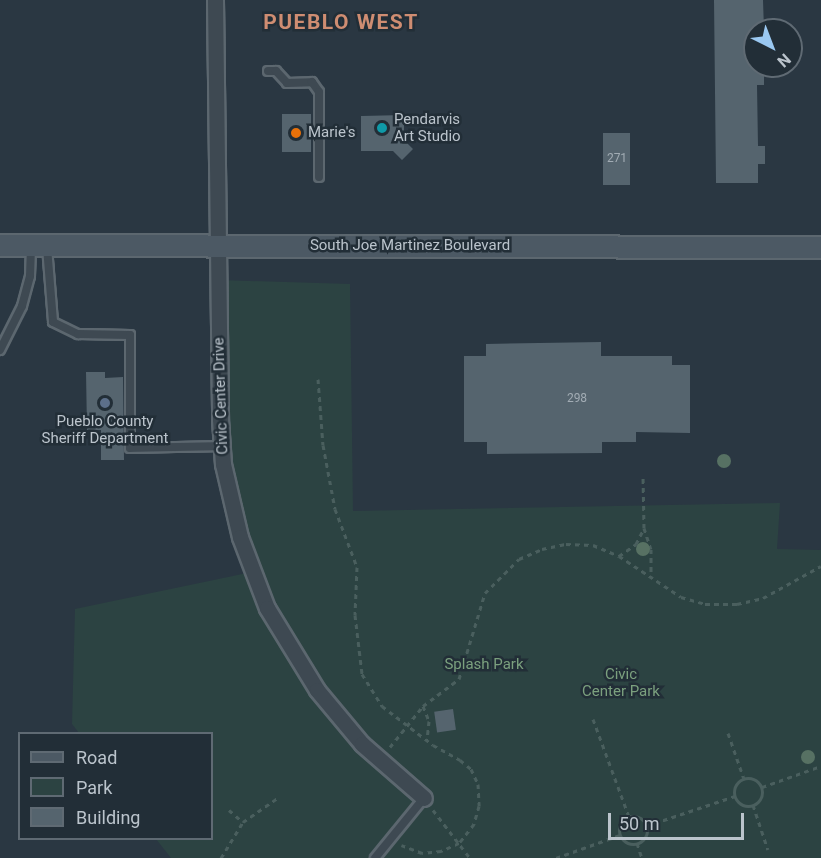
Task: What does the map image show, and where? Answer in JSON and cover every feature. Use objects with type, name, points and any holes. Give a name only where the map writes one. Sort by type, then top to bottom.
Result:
[{"type":"main road","name":"South Joe Martinez Boulevard","points":[[0,245],[821,248]]},
{"type":"street","name":"Civic Center Drive","points":[[215,0],[222,446],[240,537],[267,608],[317,690],[379,760],[424,798]]},
{"type":"lane","points":[[268,71],[276,71],[287,83],[312,82],[319,92],[318,177]]},
{"type":"lane","points":[[0,350],[22,306],[39,245]]},
{"type":"lane","points":[[39,245],[53,322],[78,334],[129,335],[130,448],[222,446]]},
{"type":"lane","points":[[375,858],[389,838],[424,798]]},
{"type":"path","points":[[318,379],[323,445],[335,509],[357,567],[355,615],[362,674],[382,706],[427,740],[460,760],[471,769],[478,784],[479,806],[474,824],[459,843],[441,851],[422,853],[407,850],[389,838]]},
{"type":"path","points":[[644,477],[644,528],[651,549],[651,577]]},
{"type":"path","points":[[619,556],[636,544],[644,528]]},
{"type":"path","points":[[379,760],[423,706],[459,679],[485,593],[519,559],[566,544],[593,545],[619,556],[681,597],[705,604],[737,604],[763,598],[821,566]]},
{"type":"path","points":[[423,706],[429,721],[427,740]]},
{"type":"path","points":[[593,719],[629,817]]},
{"type":"path","points":[[728,733],[744,779]]},
{"type":"path","points":[[762,787],[821,766]]},
{"type":"path","points":[[744,779],[753,779],[762,787],[762,796],[753,805],[741,804],[735,796],[736,786],[744,779]]},
{"type":"path","points":[[221,858],[243,822],[279,796]]},
{"type":"path","points":[[646,826],[735,796]]},
{"type":"path","points":[[424,798],[470,858]]},
{"type":"path","points":[[753,805],[768,850]]},
{"type":"path","points":[[228,810],[243,822]]},
{"type":"path","points":[[629,817],[637,817],[646,826],[645,838],[638,843],[626,842],[620,835],[621,825],[629,817]]},
{"type":"path","points":[[555,858],[620,835]]},
{"type":"path","points":[[638,843],[642,858]]},
{"type":"green space","name":"Civic Center Park","points":[[219,280],[350,284],[353,511],[780,503],[777,549],[821,550],[821,858],[171,858],[157,840],[213,840],[213,732],[78,732],[72,724],[75,609],[252,572],[231,500]]},
{"type":"building","points":[[714,0],[763,0],[764,18],[743,18],[743,78],[764,78],[764,85],[757,85],[758,146],[765,146],[765,164],[758,164],[758,183],[716,183]]},
{"type":"building","name":"Marie's","points":[[282,114],[311,114],[311,152],[282,152]]},
{"type":"building","name":"Pendarvis Art Studio","points":[[404,115],[404,140],[413,149],[402,160],[393,151],[361,151],[361,116]]},
{"type":"building","points":[[603,133],[630,133],[630,185],[603,185]]},
{"type":"building","points":[[601,342],[601,356],[672,356],[672,365],[690,365],[690,433],[636,432],[636,442],[602,442],[602,453],[487,454],[487,442],[464,442],[464,356],[486,356],[486,344]]},
{"type":"building","name":"Pueblo County Sheriff Department","points":[[86,372],[105,372],[105,378],[123,377],[124,460],[101,460],[101,430],[87,430]]},
{"type":"building","points":[[453,709],[456,730],[437,732],[434,712]]},
{"type":"place","name":"Pendarvis Art Studio","points":[[382,128]]},
{"type":"place","name":"Marie's","points":[[296,133]]},
{"type":"place","name":"Pueblo County Sheriff Department","points":[[105,403]]},
{"type":"district","name":"PUEBLO WEST","points":[[341,22]]},
{"type":"park label","name":"Splash Park","points":[[484,665]]}]
